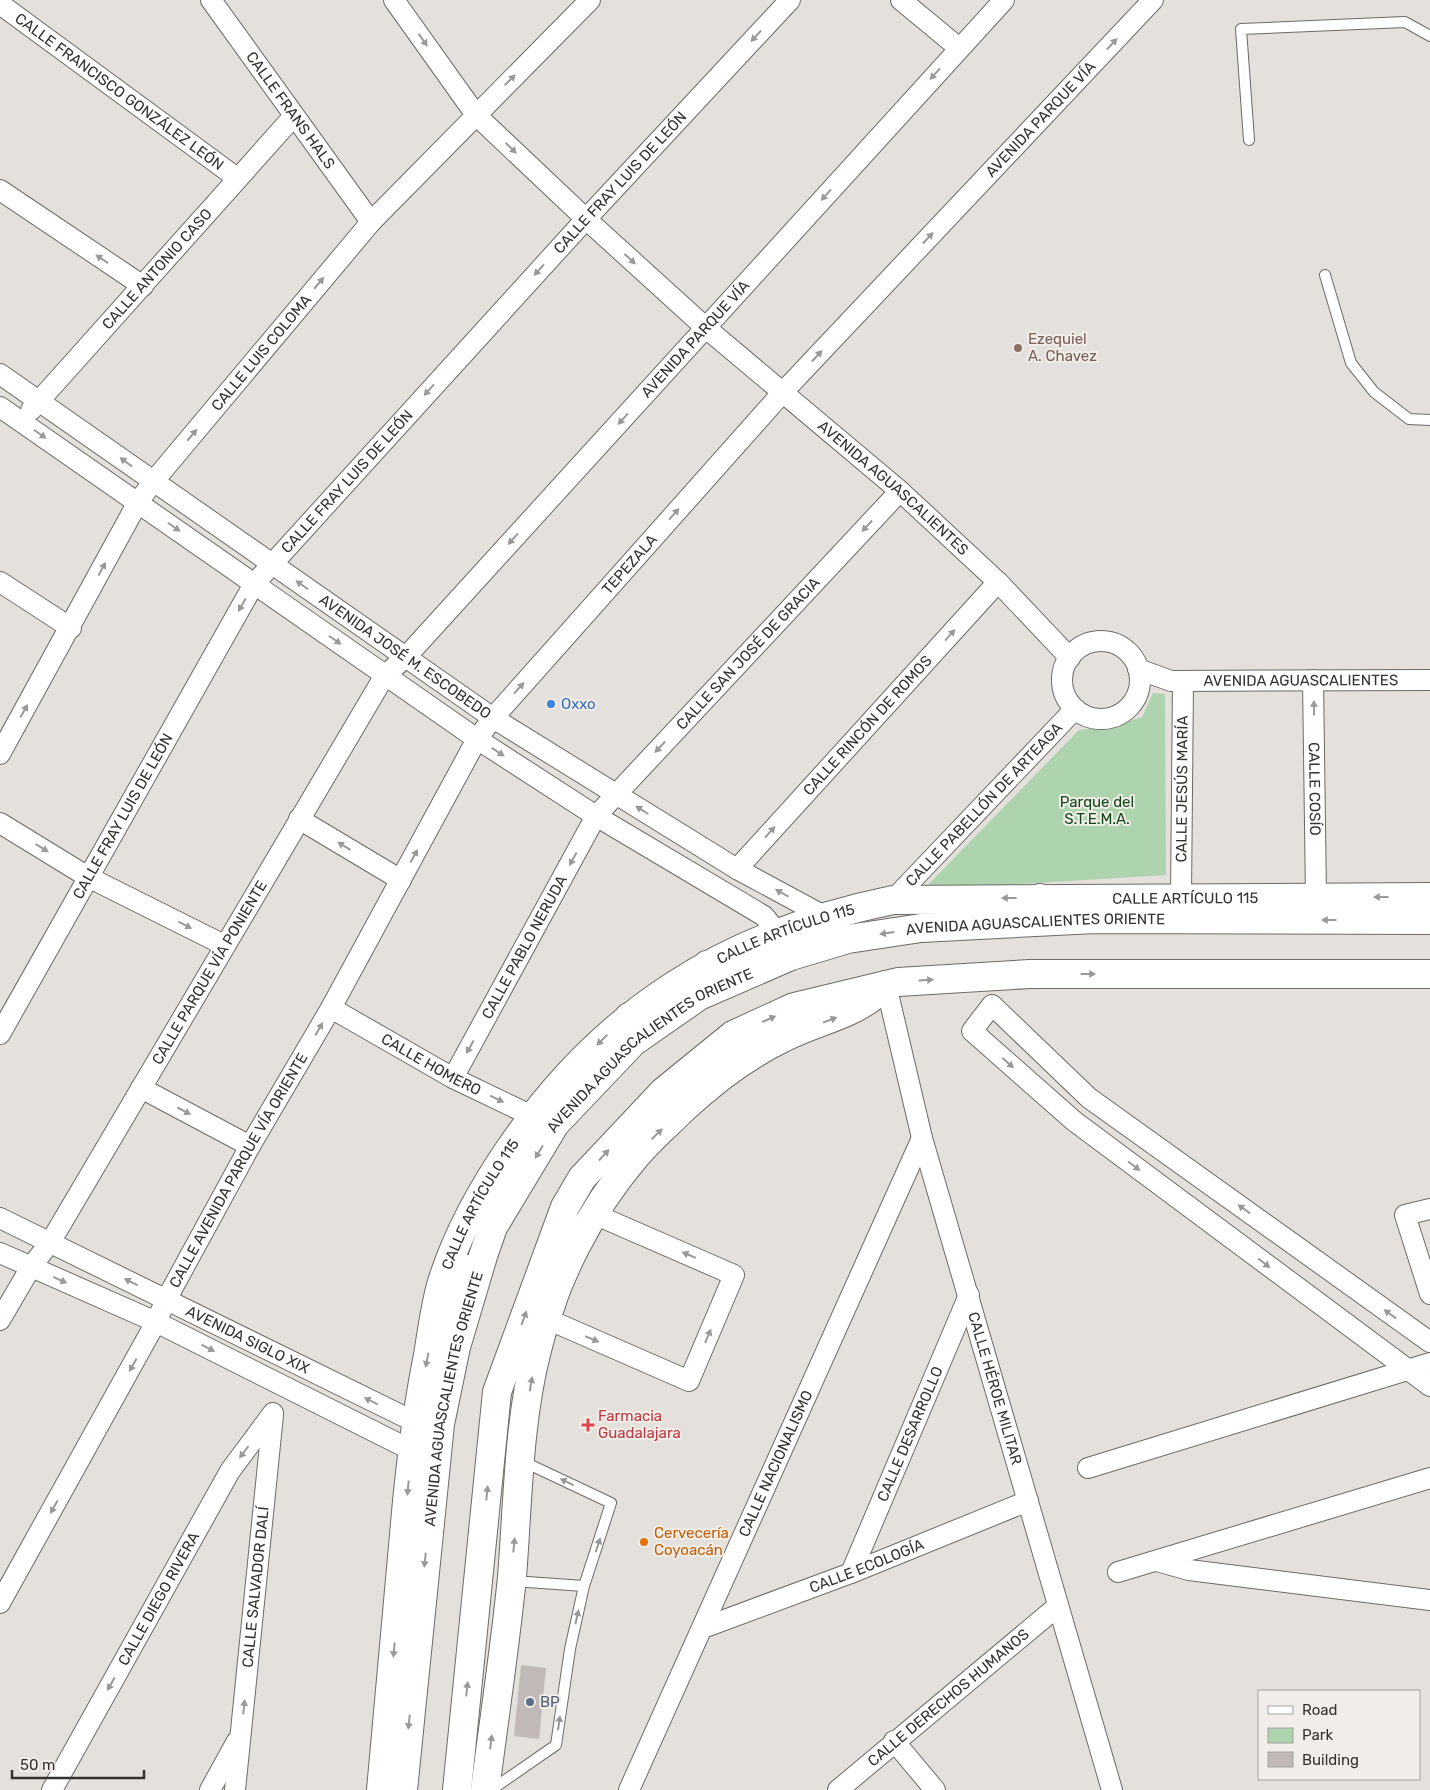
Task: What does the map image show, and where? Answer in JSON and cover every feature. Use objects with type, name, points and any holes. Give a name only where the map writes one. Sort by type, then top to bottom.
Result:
[{"type":"main road","name":"CALLE ARTÍCULO 115","points":[[415,1422],[442,1283],[460,1235],[486,1183],[532,1116],[605,1036],[675,984],[708,965],[778,933],[824,916],[893,900],[1430,896]]},
{"type":"main road","points":[[1040,898],[1095,919]]},
{"type":"main road","name":"AVENIDA AGUASCALIENTES ORIENTE","points":[[403,1790],[440,1424],[456,1347],[483,1256],[493,1227],[555,1124],[632,1042],[698,996],[792,956],[848,939],[921,928],[1095,919],[1430,920]]},
{"type":"main road","points":[[629,1017],[665,1019],[708,965]]},
{"type":"main road","points":[[457,1790],[497,1392],[565,1207],[582,1178],[663,1092],[733,1035],[794,1007],[898,982],[1030,974],[1430,974]]},
{"type":"main road","points":[[549,1312],[570,1259],[594,1214],[638,1154],[706,1089],[755,1054],[784,1037],[846,1014],[873,999],[886,985]]},
{"type":"main road","points":[[706,1089],[733,1035]]},
{"type":"main road","points":[[485,1790],[511,1581],[526,1411],[537,1350],[549,1312],[582,1178]]},
{"type":"main road","points":[[432,1331],[493,1227]]},
{"type":"main road","name":"AVENIDA AGUASCALIENTES ORIENTE","points":[[381,1790],[415,1422]]},
{"type":"street","name":"CALLE FRANS HALS","points":[[211,0],[371,222]]},
{"type":"street","name":"AVENIDA AGUASCALIENTES","points":[[394,0],[476,114],[586,219],[706,328],[900,491],[998,582],[1070,658]]},
{"type":"street","name":"CALLE LUIS COLOMA","points":[[0,754],[71,628],[138,502],[153,482],[371,222],[590,0]]},
{"type":"street","name":"CALLE FRAY LUIS DE LEÓN","points":[[0,1034],[254,584],[586,219],[790,0]]},
{"type":"street","points":[[901,0],[958,48]]},
{"type":"street","name":"AVENIDA PARQUE VÍA","points":[[385,675],[405,658],[958,48],[1004,0]]},
{"type":"street","name":"AVENIDA PARQUE VÍA","points":[[783,392],[1153,0]]},
{"type":"street","name":"CALLE FRANCISCO GONZÁLEZ LEÓN","points":[[0,4],[237,178]]},
{"type":"street","name":"CALLE ANTONIO CASO","points":[[21,421],[293,116]]},
{"type":"street","points":[[0,190],[143,286]]},
{"type":"street","name":"AVENIDA JOSÉ M. ESCOBEDO","points":[[0,374],[493,718],[737,868],[824,916]]},
{"type":"street","name":"TEPEZALA","points":[[477,739],[493,718],[783,392]]},
{"type":"street","name":"AVENIDA JOSÉ M. ESCOBEDO","points":[[0,406],[477,739],[596,816],[764,916],[778,933]]},
{"type":"street","name":"CALLE SAN JOSÉ DE GRACIA","points":[[596,816],[900,491]]},
{"type":"street","points":[[0,582],[71,628]]},
{"type":"street","name":"CALLE RINCÓN DE ROMOS","points":[[737,868],[998,582]]},
{"type":"street","points":[[1107,642],[1127,651],[1138,669],[1140,684],[1136,698],[1129,708],[1119,715],[1108,718],[1090,717],[1075,708],[1068,700],[1062,678],[1070,658],[1086,644],[1107,642]]},
{"type":"street","name":"AVENIDA AGUASCALIENTES","points":[[1138,669],[1177,681],[1430,680]]},
{"type":"street","name":"CALLE PARQUE VÍA PONIENTE","points":[[0,1320],[31,1268],[51,1241],[385,675]]},
{"type":"street","name":"CALLE COSÍO","points":[[1313,680],[1316,897]]},
{"type":"street","name":"AVENIDA AGUASCALIENTES","points":[[1136,698],[1177,681]]},
{"type":"street","name":"CALLE JESÚS MARÍA","points":[[1177,681],[1181,898]]},
{"type":"street","name":"CALLE PABELLÓN DE ARTEAGA","points":[[893,900],[1075,708]]},
{"type":"street","name":"CALLE AVENIDA PARQUE VÍA ORIENTE","points":[[0,1603],[156,1322],[166,1300],[250,1146],[331,1008],[477,739]]},
{"type":"street","name":"CALLE PABLO NERUDA","points":[[453,1078],[596,816]]},
{"type":"street","points":[[299,819],[401,880]]},
{"type":"street","points":[[0,823],[88,877],[224,945]]},
{"type":"street","name":"CALLE HÉROE MILITAR","points":[[886,985],[922,1138],[1112,1790]]},
{"type":"street","points":[[1430,1342],[1089,1098],[992,1005],[972,1031],[1074,1121],[1430,1386]]},
{"type":"street","name":"CALLE HOMERO","points":[[331,1008],[453,1078],[532,1116]]},
{"type":"street","points":[[141,1088],[250,1146]]},
{"type":"street","points":[[1074,1121],[1089,1098]]},
{"type":"street","name":"CALLE NACIONALISMO","points":[[634,1787],[922,1138]]},
{"type":"street","points":[[1430,1208],[1405,1215],[1430,1294]]},
{"type":"street","points":[[549,1312],[689,1381],[734,1275],[594,1214]]},
{"type":"street","name":"AVENIDA SIGLO XIX","points":[[0,1218],[51,1241],[166,1300],[415,1422]]},
{"type":"street","name":"AVENIDA SIGLO XIX","points":[[0,1253],[156,1322],[282,1387],[411,1450]]},
{"type":"street","name":"CALLE DESARROLLO","points":[[851,1573],[969,1295]]},
{"type":"street","points":[[1088,1468],[1430,1363]]},
{"type":"street","name":"CALLE SALVADOR DALÍ","points":[[235,1790],[273,1413],[282,1387]]},
{"type":"street","name":"CALLE DIEGO RIVERA","points":[[52,1790],[230,1471],[273,1413]]},
{"type":"street","points":[[1118,1572],[1430,1478]]},
{"type":"street","name":"CALLE ECOLOGÍA","points":[[703,1628],[851,1573],[1028,1501]]},
{"type":"street","points":[[1157,1561],[1189,1570],[1430,1600]]},
{"type":"street","name":"CALLE DERECHOS HUMANOS","points":[[838,1790],[894,1741],[1058,1606]]},
{"type":"street","points":[[210,1790],[241,1734]]},
{"type":"street","points":[[894,1741],[935,1790]]},
{"type":"lane","points":[[1249,140],[1241,29],[1404,22],[1430,36]]},
{"type":"lane","points":[[1324,275],[1351,363],[1374,392],[1402,414],[1410,419],[1430,420]]},
{"type":"lane","points":[[491,1790],[556,1745],[570,1649],[584,1586],[611,1504],[521,1460]]},
{"type":"lane","points":[[511,1581],[584,1586]]},
{"type":"green space","name":"Parque del S.T.E.M.A.","points":[[1153,693],[1165,694],[1166,875],[923,890],[1079,730],[1117,725],[1142,717]]},
{"type":"building","name":"BP","points":[[521,1665],[546,1668],[539,1739],[514,1736]]},
{"type":"place","name":"Ezequiel A. Chavez","points":[[1018,348]]},
{"type":"place","name":"Oxxo","points":[[551,704]]},
{"type":"place","name":"Farmacia Guadalajara","points":[[588,1425]]},
{"type":"place","name":"Cervecería Coyoacán","points":[[644,1542]]},
{"type":"place","name":"BP","points":[[530,1702]]}]
